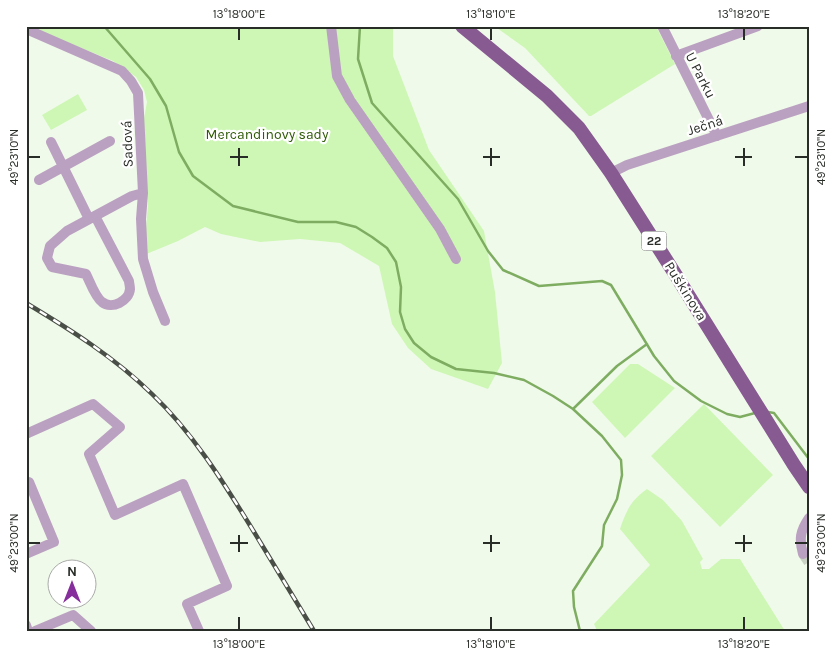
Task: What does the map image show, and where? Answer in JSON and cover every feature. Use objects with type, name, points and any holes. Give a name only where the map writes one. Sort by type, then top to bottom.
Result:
[{"type":"main road","name":"Puškinova","points":[[462,26],[547,96],[579,128],[611,173],[809,487]]},
{"type":"street","points":[[331,26],[338,76],[350,100],[440,229],[456,258]]},
{"type":"street","name":"U Parku","points":[[662,26],[717,136]]},
{"type":"street","points":[[676,56],[758,26]]},
{"type":"street","name":"Sadová","points":[[26,29],[122,71],[132,81],[138,93],[143,193],[141,219],[143,259],[153,292],[165,321]]},
{"type":"street","name":"Ječná","points":[[611,173],[627,165],[809,106]]},
{"type":"street","points":[[39,180],[110,141]]},
{"type":"street","points":[[51,142],[63,167],[92,218],[129,281],[130,290],[126,298],[118,304],[109,305],[101,302],[86,274],[52,267],[47,258],[50,246],[66,231],[92,218],[132,196],[143,193]]},
{"type":"street","points":[[26,434],[93,404],[120,427],[89,454],[115,515],[183,484],[227,586],[187,604],[198,631]]},
{"type":"street","points":[[26,554],[54,542],[29,482]]},
{"type":"street","points":[[803,554],[800,541],[802,528],[809,518]]},
{"type":"street","points":[[35,631],[48,628],[73,615],[91,631]]},
{"type":"street","points":[[26,625],[28,631]]},
{"type":"green space","name":"Mercandinovy sady","points":[[27,26],[393,26],[393,56],[429,150],[484,231],[495,292],[502,363],[488,389],[431,369],[408,348],[392,324],[379,266],[340,243],[300,239],[260,242],[221,234],[205,227],[144,255],[148,203],[143,124],[147,102],[144,90],[136,77],[113,61]]},
{"type":"green space","points":[[494,26],[656,26],[675,64],[589,116],[525,48]]},
{"type":"green space","points":[[78,94],[87,110],[51,130],[42,115]]},
{"type":"green space","points":[[630,364],[638,364],[675,388],[625,438],[592,402]]},
{"type":"green space","points":[[704,404],[773,475],[720,527],[651,456]]},
{"type":"green space","points":[[647,489],[663,500],[682,521],[703,559],[700,562],[702,569],[709,569],[721,559],[740,559],[785,631],[597,631],[594,624],[650,565],[620,529],[630,506]]},
{"type":"waterway","points":[[104,26],[150,79],[166,106],[179,152],[193,176],[233,206],[298,222],[336,222],[356,227],[372,237],[387,248],[396,262],[401,287],[400,312],[405,329],[414,343],[431,357],[456,369],[494,373],[524,380],[553,396],[573,409],[602,436],[621,460],[622,475],[617,499],[604,525],[602,546],[573,591],[574,607],[580,631]]},
{"type":"waterway","points":[[360,26],[358,59],[372,103],[458,199],[488,251],[503,270],[539,286],[602,281],[611,285],[654,356],[674,381],[701,401],[727,414],[740,417],[755,413]]},
{"type":"waterway","points":[[573,409],[617,366],[647,344]]},
{"type":"waterway","points":[[768,412],[774,413],[809,459]]},
{"type":"tunnel","points":[[803,554],[809,563]]},
{"type":"railway","points":[[26,303],[76,334],[123,368],[167,409],[206,457],[314,631]]}]
